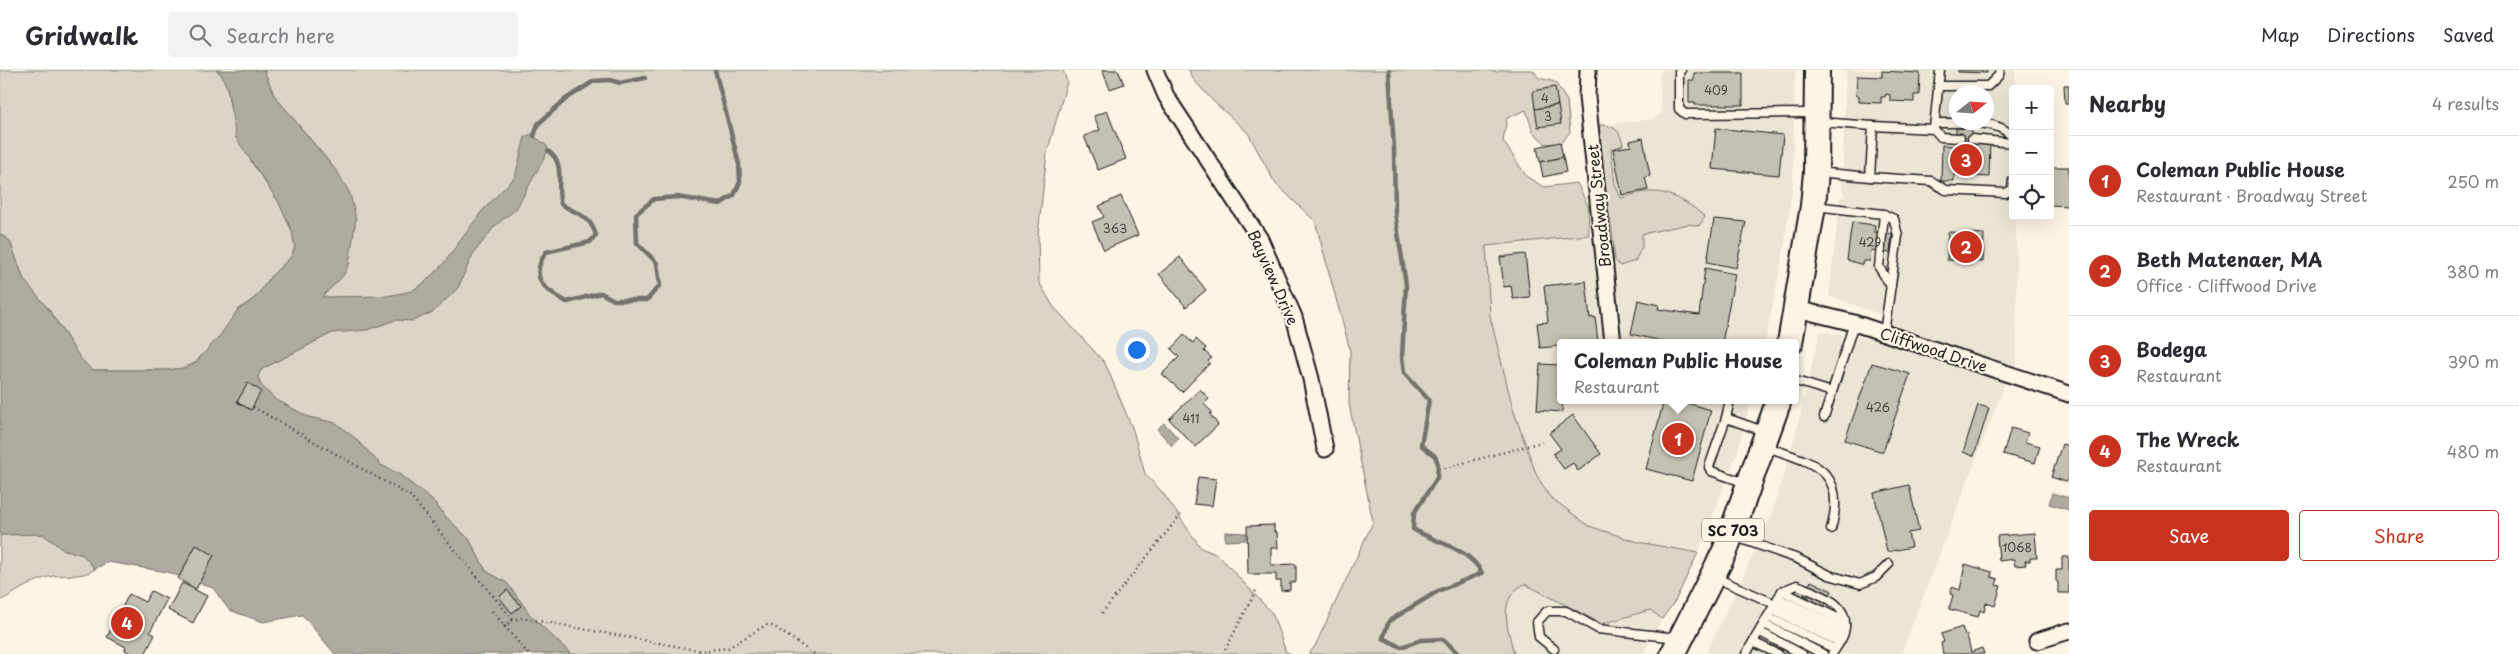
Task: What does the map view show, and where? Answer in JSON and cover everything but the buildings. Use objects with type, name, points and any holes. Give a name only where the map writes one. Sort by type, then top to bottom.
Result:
[{"type":"main road","points":[[1791,339],[1813,206],[1816,172],[1817,70]]},
{"type":"main road","name":"SC 703","points":[[1677,646],[1731,535],[1777,404]]},
{"type":"street","name":"Bayview Drive","points":[[1155,70],[1171,104],[1260,240],[1294,317],[1311,379],[1325,449]]},
{"type":"street","name":"Broadway Street","points":[[1588,70],[1587,97],[1613,339]]},
{"type":"street","name":"Cliffwood Drive","points":[[1796,309],[1854,323],[2069,394]]},
{"type":"street","points":[[2038,641],[2069,631]]},
{"type":"lane","points":[[1681,70],[1679,72],[1679,109],[1685,114],[1816,117],[1874,126],[1997,125],[2009,133]]},
{"type":"lane","points":[[1940,70],[1934,126],[1942,137],[1960,138]]},
{"type":"lane","points":[[1938,86],[1988,86],[1999,75],[2000,70]]},
{"type":"lane","points":[[1870,178],[1874,126]]},
{"type":"lane","points":[[1972,138],[2009,141]]},
{"type":"lane","points":[[1816,172],[1870,178],[1931,181],[1946,190],[2006,193],[2009,191]]},
{"type":"lane","points":[[1813,206],[1884,214],[1894,219],[1898,227],[1897,253],[1884,333]]},
{"type":"lane","points":[[1884,214],[1879,267],[1891,286]]},
{"type":"lane","points":[[1824,417],[1854,323]]},
{"type":"lane","points":[[1799,382],[1832,392]]},
{"type":"lane","points":[[1729,404],[1709,467],[1711,471],[1749,484]]},
{"type":"lane","points":[[1726,418],[1813,464],[1828,476],[1836,496],[1837,509],[1831,529]]},
{"type":"lane","points":[[1731,535],[1798,559],[1829,575],[1860,584],[1876,577],[1889,564]]},
{"type":"lane","points":[[1712,576],[1839,639]]},
{"type":"lane","points":[[1749,653],[1753,642],[1773,607],[1797,585],[1828,598],[1843,612],[1839,639]]},
{"type":"lane","points":[[1773,607],[1839,639]]},
{"type":"lane","points":[[1773,607],[1839,639]]},
{"type":"lane","points":[[1773,607],[1823,654]]},
{"type":"lane","points":[[1554,650],[1539,638],[1537,622],[1547,611],[1566,611],[1598,628],[1677,646]]},
{"type":"lane","points":[[1760,632],[1802,654]]},
{"type":"lane","points":[[1753,642],[1778,654]]},
{"type":"path","points":[[252,407],[410,496],[513,620]]},
{"type":"path","points":[[1445,468],[1542,442]]},
{"type":"path","points":[[1102,613],[1182,513]]},
{"type":"path","points":[[1223,654],[1257,589]]},
{"type":"path","points":[[492,611],[528,654]]},
{"type":"path","points":[[504,627],[513,620],[523,618],[702,651],[728,648],[766,624],[773,626],[814,654]]},
{"type":"path","points":[[726,654],[728,648]]},
{"type":"shaded area","points":[[0,70],[216,70],[221,74],[227,87],[230,107],[252,163],[278,201],[292,231],[295,247],[291,257],[272,275],[256,297],[238,310],[219,337],[195,363],[184,368],[167,370],[92,370],[80,358],[50,311],[24,280],[10,241],[0,234]]},
{"type":"shaded area","points":[[216,70],[264,70],[274,95],[338,173],[350,194],[356,219],[349,264],[343,276],[322,297],[387,296],[412,291],[425,282],[444,263],[482,211],[515,177],[525,137],[531,134],[547,146],[548,151],[516,209],[495,226],[473,254],[458,288],[433,312],[413,321],[396,320],[367,330],[332,333],[262,369],[258,376],[260,384],[275,399],[308,417],[336,423],[356,439],[381,465],[399,474],[434,502],[446,517],[469,539],[486,571],[507,583],[531,616],[571,654],[335,654],[302,615],[263,622],[229,610],[213,588],[167,572],[108,562],[95,569],[83,555],[62,549],[43,534],[0,535],[0,234],[10,241],[24,280],[50,311],[80,358],[92,370],[167,370],[184,368],[195,363],[219,337],[238,310],[256,297],[272,275],[291,257],[295,247],[292,231],[278,201],[236,138],[227,87],[221,74]]},
{"type":"shaded area","points":[[264,70],[1063,70],[1067,82],[1047,153],[1038,234],[1039,282],[1053,306],[1105,363],[1133,430],[1145,474],[1163,493],[1201,548],[1218,555],[1272,613],[1286,652],[1292,654],[571,654],[531,616],[507,583],[486,571],[469,539],[446,517],[434,502],[399,474],[381,465],[356,439],[336,423],[308,417],[275,399],[260,384],[258,376],[262,369],[332,333],[320,297],[343,276],[350,194],[338,173],[274,95]]},
{"type":"shaded area","points":[[1189,70],[1485,70],[1498,72],[1500,70],[1533,70],[1539,78],[1555,82],[1567,101],[1570,132],[1561,143],[1546,144],[1533,132],[1526,110],[1507,118],[1503,141],[1527,177],[1544,187],[1577,183],[1588,206],[1589,235],[1486,246],[1490,316],[1513,409],[1536,474],[1549,496],[1589,526],[1638,542],[1698,553],[1675,601],[1662,619],[1650,610],[1602,624],[1525,584],[1510,597],[1507,605],[1507,624],[1514,654],[1309,654],[1315,646],[1373,522],[1349,404],[1350,350],[1315,221],[1275,183],[1248,133],[1213,101],[1193,79]]},
{"type":"shaded area","points":[[1662,70],[1795,70],[1793,181],[1784,250],[1766,339],[1557,339],[1557,404],[1750,404],[1738,450],[1698,553],[1638,542],[1589,526],[1549,496],[1536,474],[1513,409],[1490,316],[1486,246],[1594,235],[1585,127],[1653,119],[1661,113],[1659,77]]},
{"type":"shaded area","points":[[1846,70],[2015,70],[2015,85],[2009,85],[2009,220],[2016,220],[2017,385],[2006,381],[1901,654],[1706,654],[1770,519],[1795,437],[1820,331],[1877,340],[1882,315],[1829,296],[1840,197],[1845,197],[1842,188]]},
{"type":"shaded area","points":[[1600,125],[1610,126],[1616,130],[1622,140],[1623,145],[1611,149],[1615,184],[1621,198],[1645,192],[1663,193],[1693,207],[1705,217],[1699,226],[1688,224],[1642,234],[1642,247],[1635,261],[1620,266],[1615,260],[1612,231],[1595,132]]},
{"type":"shaded area","points":[[1164,423],[1179,439],[1172,446],[1157,429]]},
{"type":"shaded area","points":[[2052,493],[2069,498],[2069,510],[2049,504]]},
{"type":"shaded area","points":[[1225,532],[1246,533],[1246,540],[1225,541]]},
{"type":"shaded area","points":[[43,534],[62,549],[83,555],[95,569],[80,575],[59,575],[39,580],[0,601],[0,535]]},
{"type":"shaded area","points":[[1525,583],[1601,624],[1650,610],[1662,619],[1643,654],[1514,654],[1507,623],[1506,602],[1513,589]]},
{"type":"waterway","points":[[548,151],[554,156],[559,169],[559,197],[561,204],[586,219],[596,235],[590,242],[546,252],[539,269],[539,276],[542,282],[546,288],[567,302],[601,293],[614,300],[647,300],[660,285],[657,263],[637,243],[636,214],[654,199],[677,197],[720,204],[734,195],[740,182],[739,164],[715,70]]},
{"type":"waterway","points":[[1389,70],[1394,149],[1395,213],[1406,285],[1402,357],[1404,373],[1429,400],[1421,445],[1435,456],[1438,464],[1437,478],[1414,513],[1413,529],[1461,552],[1482,573],[1438,591],[1389,621],[1383,638],[1401,647],[1421,640],[1443,639],[1459,654]]},
{"type":"waterway","points":[[534,136],[538,124],[566,99],[594,81],[610,80],[620,83],[645,78]]},
{"type":"place","name":"Bodega","points":[[1966,160]]},
{"type":"place","name":"Beth Matenaer, MA","points":[[1966,247]]},
{"type":"place","name":"Coleman Public House","points":[[1678,439]]},
{"type":"place","name":"The Wreck","points":[[127,623]]}]
